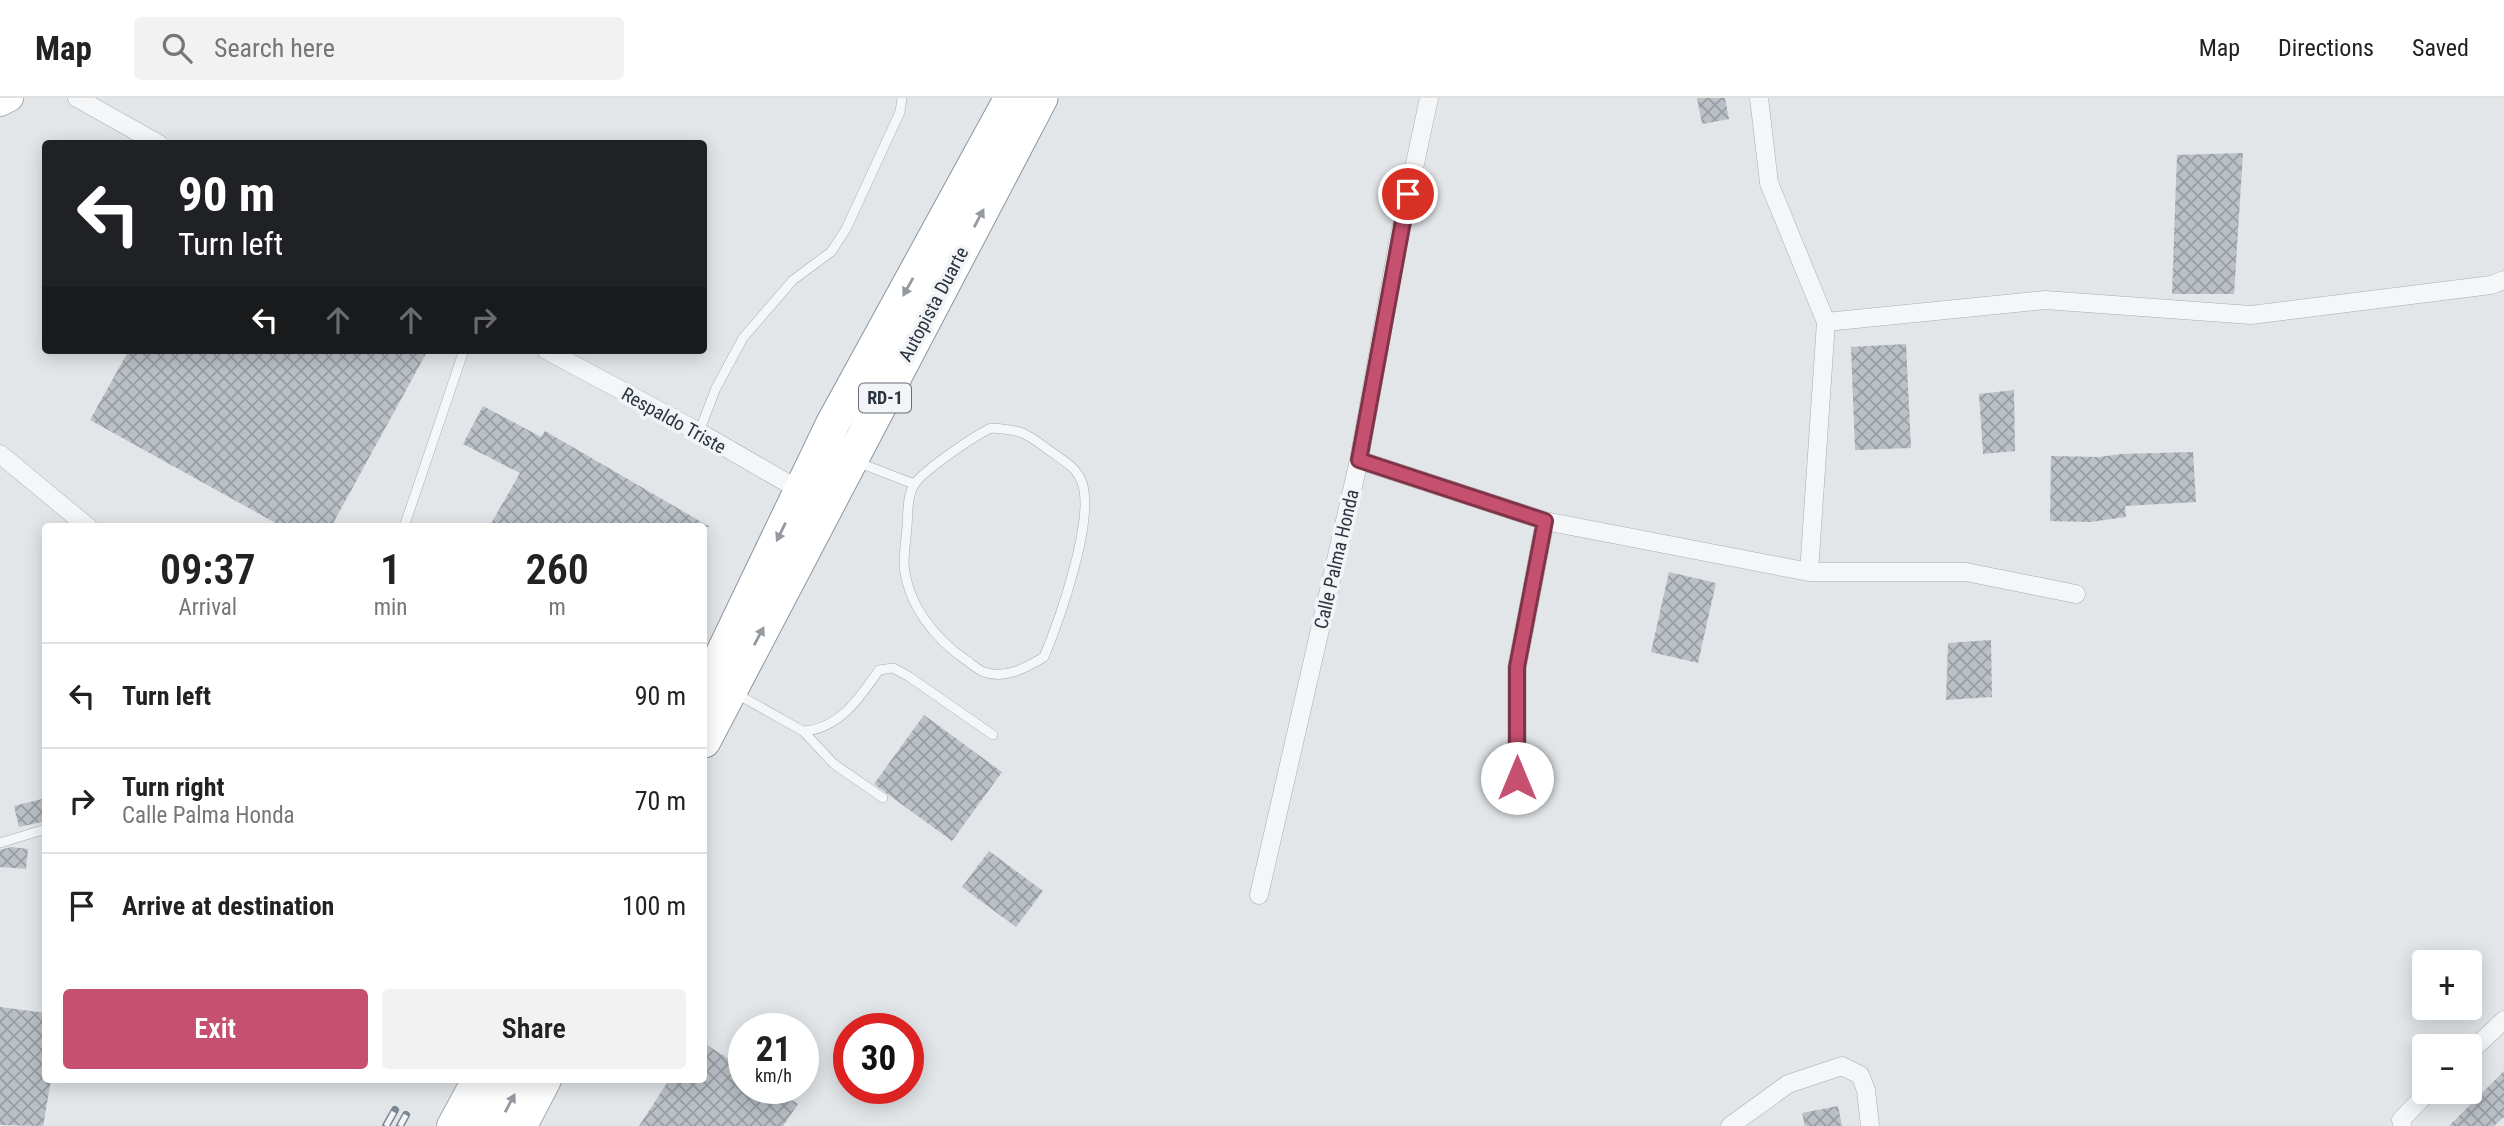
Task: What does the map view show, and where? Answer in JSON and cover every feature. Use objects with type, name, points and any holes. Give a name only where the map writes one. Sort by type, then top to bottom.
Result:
[{"type":"highway","name":"Autopista Duarte","points":[[714,692],[832,425],[1011,98]]},
{"type":"highway","name":"Autopista Duarte","points":[[714,692],[852,460],[1041,98]]},
{"type":"highway","name":"RD-1","points":[[707,726],[714,692]]},
{"type":"highway","points":[[472,1126],[494,1083]]},
{"type":"highway","points":[[497,1126],[520,1083]]},
{"type":"main road","points":[[707,733],[714,692]]},
{"type":"main road","points":[[451,1126],[474,1083]]},
{"type":"main road","points":[[523,1126],[545,1083]]},
{"type":"street","points":[[0,103],[10,98]]},
{"type":"street","points":[[78,98],[152,140]]},
{"type":"street","name":"Calle Palma Honda","points":[[1259,895],[1359,460],[1398,243],[1429,98]]},
{"type":"street","points":[[1759,98],[1769,183],[1826,322],[1809,572]]},
{"type":"street","points":[[1826,322],[2045,300],[2251,314],[2491,285],[2504,280]]},
{"type":"street","name":"Respaldo Triste","points":[[553,354],[699,432],[801,491]]},
{"type":"street","points":[[0,454],[83,523]]},
{"type":"street","points":[[1359,460],[1545,521],[1809,572],[1966,572],[2076,594]]},
{"type":"street","points":[[1517,778],[1517,667],[1545,521]]},
{"type":"street","points":[[2482,1041],[2504,1020]]},
{"type":"street","points":[[1730,1126],[1788,1084],[1842,1066],[1860,1075],[1866,1090],[1870,1126]]},
{"type":"street","points":[[2402,1126],[2401,1120],[2416,1104]]},
{"type":"lane","points":[[699,432],[716,388],[743,338],[793,280],[831,251],[846,229],[900,111],[902,98]]},
{"type":"lane","points":[[405,523],[463,354]]},
{"type":"lane","points":[[991,428],[1020,430],[1072,466],[1082,481],[1085,504],[1075,568],[1044,657],[1020,670],[1003,674],[984,673],[952,650],[932,631],[920,613],[904,565],[909,504],[914,484],[974,436],[991,428]]},
{"type":"lane","points":[[852,460],[914,484]]},
{"type":"lane","points":[[803,731],[817,730],[844,715],[879,670],[893,668],[993,735]]},
{"type":"lane","points":[[714,692],[803,731],[834,764],[883,798]]},
{"type":"lane","points":[[0,843],[42,830]]},
{"type":"building","points":[[1697,98],[1725,98],[1729,119],[1702,124]]},
{"type":"building","points":[[2243,153],[2234,294],[2172,294],[2177,155]]},
{"type":"building","points":[[1906,344],[1911,448],[1855,450],[1851,347]]},
{"type":"building","points":[[127,354],[426,354],[333,523],[276,523],[90,420]]},
{"type":"building","points":[[2014,390],[2015,451],[1983,454],[1979,394]]},
{"type":"building","points":[[483,406],[541,437],[545,431],[703,523],[491,523],[520,473],[463,444]]},
{"type":"building","points":[[2193,452],[2196,502],[2125,506],[2126,517],[2090,522],[2050,521],[2051,456],[2099,457]]},
{"type":"building","points":[[1669,572],[1716,583],[1698,663],[1651,652]]},
{"type":"building","points":[[1991,640],[1992,697],[1946,700],[1948,643]]},
{"type":"building","points":[[924,715],[1002,772],[952,841],[874,784]]},
{"type":"building","points":[[42,799],[42,822],[19,827],[14,806]]},
{"type":"building","points":[[11,847],[28,849],[26,869],[0,867],[0,850]]},
{"type":"building","points":[[989,851],[1043,891],[1016,927],[962,887]]},
{"type":"building","points":[[0,1007],[42,1012],[42,1083],[50,1083],[43,1126],[0,1125]]},
{"type":"building","points":[[707,1045],[728,1059],[728,1104],[798,1104],[783,1126],[639,1126],[667,1083],[707,1083]]},
{"type":"building","points":[[2504,1071],[2504,1117],[2494,1126],[2449,1126],[2471,1104],[2482,1104],[2482,1093]]},
{"type":"building","points":[[1838,1106],[1842,1126],[1805,1126],[1802,1113]]},
{"type":"railway","points":[[386,1126],[395,1110]]},
{"type":"railway","points":[[400,1126],[406,1115]]},
{"type":"route","points":[[1408,194],[1359,460],[1545,521],[1517,667],[1517,778]]}]
